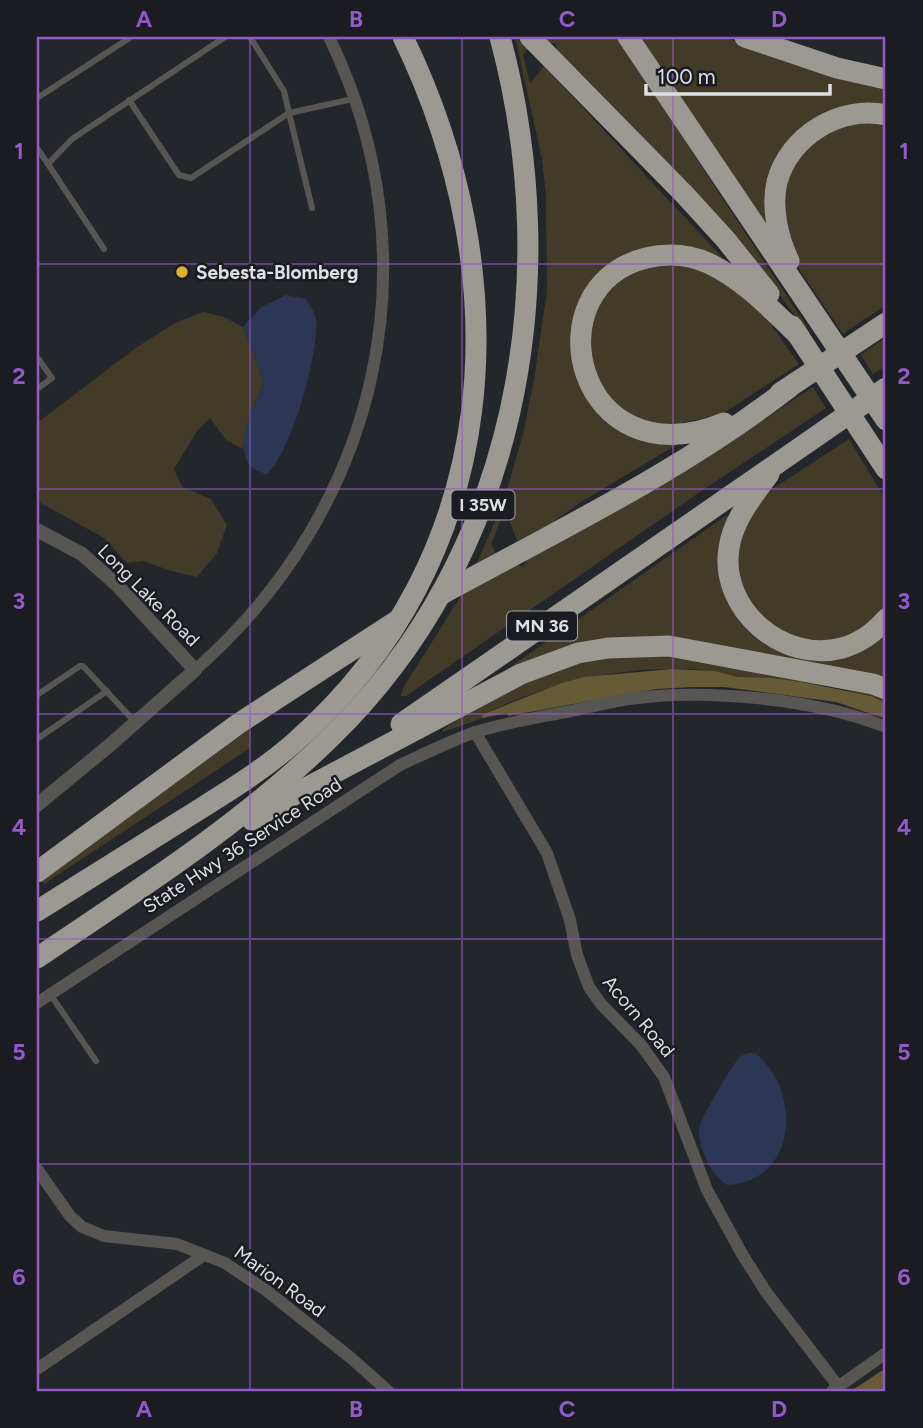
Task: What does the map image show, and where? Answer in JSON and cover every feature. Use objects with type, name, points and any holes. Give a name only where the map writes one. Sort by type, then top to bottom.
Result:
[{"type":"highway","name":"I 35W","points":[[37,911],[247,779],[294,743],[346,692],[390,637],[434,553],[461,475],[469,439],[477,366],[476,308],[468,244],[452,167],[428,93],[403,37]]},
{"type":"highway","name":"I 35W","points":[[37,958],[180,862],[297,769],[362,705],[418,633],[462,554],[480,513],[507,429],[516,387],[525,314],[528,219],[520,134],[500,37]]},
{"type":"highway","points":[[530,37],[726,240],[799,336],[882,462],[886,477]]},
{"type":"highway","points":[[628,37],[886,420]]},
{"type":"highway","points":[[745,37],[838,68],[886,79]]},
{"type":"highway","points":[[822,325],[784,251],[775,212],[777,181],[793,150],[817,128],[849,115],[886,115]]},
{"type":"highway","points":[[799,336],[734,278],[706,262],[673,254],[638,260],[611,277],[590,303],[582,326],[580,346],[592,388],[611,412],[625,423],[660,434],[695,433],[757,408],[884,324]]},
{"type":"highway","points":[[37,872],[238,724],[424,604],[591,514],[762,409],[790,387]]},
{"type":"highway","name":"MN 36","points":[[180,862],[304,789],[390,732],[886,388]]},
{"type":"highway","points":[[779,461],[746,507],[732,536],[728,558],[730,582],[744,611],[773,637],[789,644],[825,651],[856,643],[886,619]]},
{"type":"highway","points":[[304,789],[521,674],[578,653],[608,648],[659,646],[702,650],[873,684],[886,689]]},
{"type":"street","points":[[37,805],[195,670],[250,617],[279,582],[304,545],[340,477],[365,405],[380,330],[383,253],[376,177],[355,99],[330,37]]},
{"type":"street","name":"Long Lake Road","points":[[37,530],[82,554],[117,585],[148,622],[195,670]]},
{"type":"street","name":"State Hwy 36 Service Road","points":[[37,1003],[400,765],[475,732],[629,699],[681,695],[722,696],[797,704],[856,716],[886,727]]},
{"type":"street","name":"Acorn Road","points":[[475,732],[547,853],[589,987],[601,1004],[641,1045],[664,1077],[707,1190],[766,1292],[834,1389]]},
{"type":"street","name":"Marion Road","points":[[37,1169],[70,1216],[92,1233],[177,1244],[225,1263],[267,1292],[351,1358],[388,1391]]},
{"type":"street","points":[[37,1368],[204,1255]]},
{"type":"street","points":[[834,1389],[886,1353]]},
{"type":"lane","points":[[37,98],[131,37]]},
{"type":"lane","points":[[48,163],[72,139],[225,37]]},
{"type":"lane","points":[[250,37],[284,91],[312,208]]},
{"type":"lane","points":[[129,100],[179,174],[191,178],[289,113],[355,99]]},
{"type":"lane","points":[[37,148],[104,248]]},
{"type":"lane","points":[[37,357],[52,378],[37,389]]},
{"type":"lane","points":[[37,695],[80,666],[85,668],[135,722]]},
{"type":"lane","points":[[37,738],[107,691]]},
{"type":"lane","points":[[50,994],[96,1061]]},
{"type":"shaded area","points":[[515,37],[528,49],[523,55],[530,83],[544,66],[733,269],[629,256],[572,347],[575,367],[634,436],[657,443],[678,444],[581,502],[553,522],[517,541],[505,509],[491,544],[495,553],[477,563],[503,503],[523,434],[547,291],[546,196],[542,159]]},
{"type":"shaded area","points":[[545,37],[617,37],[807,327],[804,329],[775,288],[557,52],[556,43],[550,43]]},
{"type":"shaded area","points":[[638,37],[724,37],[771,55],[886,85],[886,109],[807,128],[768,223],[765,224]]},
{"type":"shaded area","points":[[886,122],[886,305],[843,334],[795,263],[781,194],[796,156],[843,123]]},
{"type":"shaded area","points":[[662,260],[716,274],[764,315],[799,364],[722,414],[658,428],[613,405],[590,370],[589,319],[612,284]]},
{"type":"shaded area","points":[[203,312],[224,317],[243,327],[264,382],[249,417],[243,449],[226,440],[210,418],[197,431],[174,469],[182,487],[211,499],[227,525],[217,553],[197,577],[143,561],[127,563],[104,538],[37,501],[37,423],[137,347],[175,323]]},
{"type":"shaded area","points":[[886,337],[886,366],[873,374],[861,355]]},
{"type":"shaded area","points":[[813,387],[826,408],[406,696],[401,696],[403,688],[462,594],[518,565],[523,567],[527,559],[723,447]]},
{"type":"shaded area","points":[[849,439],[886,500],[886,607],[879,617],[857,634],[814,644],[757,620],[735,574],[735,540],[763,495]]},
{"type":"shaded area","points":[[727,515],[730,518],[736,616],[747,629],[766,645],[789,654],[821,649],[886,630],[886,683],[687,641],[508,673],[506,670]]},
{"type":"shaded area","points":[[653,653],[886,695],[886,703],[851,691],[814,684],[693,669],[638,670],[558,686],[506,704],[481,715],[483,718],[443,732],[442,730],[496,694],[577,664],[609,657]]},
{"type":"shaded area","points":[[672,669],[714,671],[738,677],[802,682],[871,696],[886,703],[886,719],[836,702],[724,687],[656,689],[508,716],[507,713],[483,718],[481,715],[584,677]]},
{"type":"shaded area","points":[[251,728],[250,748],[44,884],[41,881]]},
{"type":"shaded area","points":[[886,1368],[886,1391],[851,1391]]},
{"type":"water","points":[[286,295],[306,299],[315,316],[316,333],[309,377],[294,425],[275,464],[266,475],[251,467],[244,448],[247,425],[264,382],[243,327],[261,307]]},
{"type":"water","points":[[755,1053],[770,1069],[781,1089],[786,1111],[785,1132],[779,1152],[768,1168],[750,1180],[727,1185],[716,1175],[707,1160],[699,1128],[736,1061],[744,1055]]},
{"type":"place","name":"Sebesta-Blomberg","points":[[182,272]]}]
